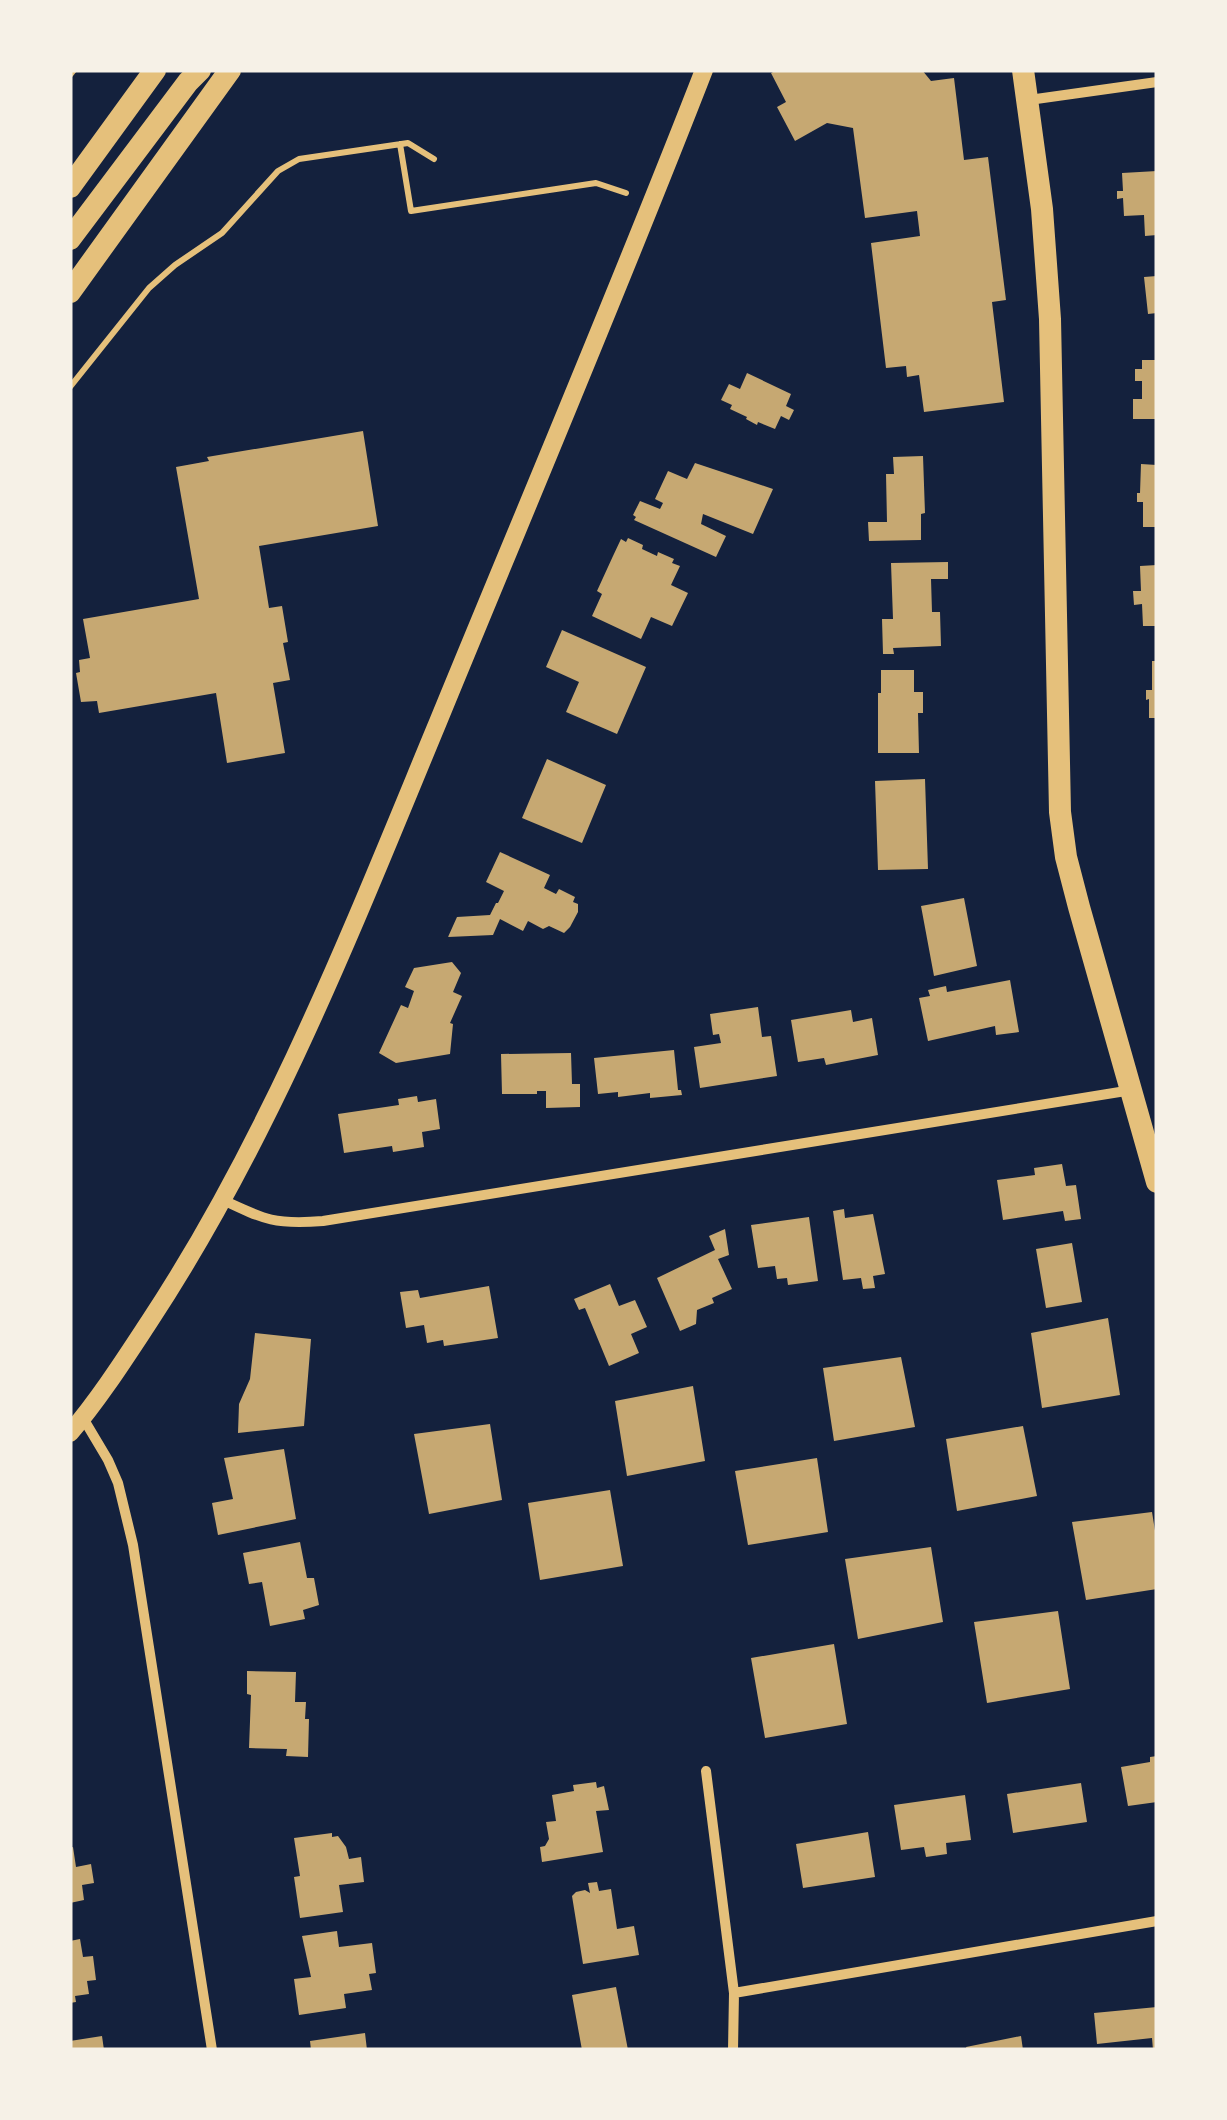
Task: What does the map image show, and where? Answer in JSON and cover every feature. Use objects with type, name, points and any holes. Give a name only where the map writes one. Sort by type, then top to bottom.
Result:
[{"type":"main road","points":[[70,187],[155,70]]},
{"type":"main road","points":[[70,239],[200,70]]},
{"type":"main road","points":[[70,292],[230,70]]},
{"type":"main road","points":[[1023,70],[1042,210],[1050,320],[1060,812],[1079,907],[1157,1182]]},
{"type":"street","points":[[70,1434],[159,1308],[223,1200],[281,1084],[345,945],[704,70]]},
{"type":"street","points":[[1029,100],[1157,82]]},
{"type":"street","points":[[223,1200],[276,1222],[322,1220],[1132,1090]]},
{"type":"street","points":[[83,1418],[118,1484],[132,1544],[212,2050]]},
{"type":"street","points":[[706,1771],[734,1993],[733,2050]]},
{"type":"street","points":[[734,1993],[1157,1922]]},
{"type":"path","points":[[70,387],[149,288],[222,233],[278,171],[299,159],[408,143],[434,158]]},
{"type":"path","points":[[400,144],[411,211],[596,183],[626,192]]},
{"type":"building","points":[[922,70],[931,81],[954,78],[964,160],[988,157],[1006,300],[992,302],[1004,402],[924,412],[919,375],[907,377],[906,366],[886,368],[871,243],[920,236],[917,211],[865,218],[853,128],[827,123],[795,141],[777,107],[786,102],[771,73]]},
{"type":"building","points":[[1157,171],[1157,235],[1145,236],[1144,215],[1124,216],[1123,198],[1117,199],[1117,191],[1123,191],[1122,173]]},
{"type":"building","points":[[1157,276],[1157,313],[1148,314],[1144,277]]},
{"type":"building","points":[[1142,360],[1157,360],[1157,419],[1133,419],[1133,399],[1142,399],[1142,381],[1135,381],[1135,369],[1142,369]]},
{"type":"building","points":[[747,373],[791,394],[786,406],[794,410],[789,420],[781,416],[775,429],[758,422],[757,425],[721,400],[729,384],[740,389]]},
{"type":"building","points":[[363,431],[378,526],[259,546],[269,608],[282,606],[288,642],[283,643],[290,680],[273,683],[285,753],[227,763],[216,693],[99,713],[97,701],[81,702],[76,673],[80,672],[79,660],[90,658],[83,619],[199,599],[176,467],[209,461],[207,457]]},
{"type":"building","points":[[923,456],[925,513],[921,514],[921,540],[869,541],[868,522],[887,522],[886,474],[894,474],[893,457]]},
{"type":"building","points":[[695,463],[773,489],[753,534],[703,514],[701,524],[726,536],[716,557],[634,520],[640,501],[660,509],[663,503],[655,499],[668,471],[687,479]]},
{"type":"building","points":[[1141,464],[1157,465],[1157,527],[1143,527],[1143,502],[1137,502]]},
{"type":"building","points":[[628,538],[657,556],[658,552],[674,559],[672,563],[680,566],[671,585],[688,593],[672,626],[651,617],[641,639],[592,616],[602,594],[597,591],[613,556],[621,539],[626,542]]},
{"type":"building","points":[[948,562],[948,579],[931,579],[932,612],[940,612],[941,646],[893,648],[894,654],[883,654],[882,619],[893,619],[891,563]]},
{"type":"building","points":[[1157,565],[1157,626],[1143,626],[1142,604],[1134,605],[1133,591],[1141,591],[1140,566]]},
{"type":"building","points":[[562,630],[646,667],[617,734],[566,712],[579,682],[546,667]]},
{"type":"building","points":[[1152,661],[1157,661],[1157,718],[1149,718],[1149,699],[1146,700],[1146,690],[1152,690]]},
{"type":"building","points":[[881,670],[914,670],[914,692],[923,692],[923,713],[918,713],[919,753],[878,753]]},
{"type":"building","points":[[547,759],[606,785],[582,843],[522,818]]},
{"type":"building","points":[[925,779],[928,869],[878,870],[875,781]]},
{"type":"building","points":[[500,852],[550,875],[544,888],[556,894],[559,889],[575,897],[578,912],[564,933],[528,921],[523,931],[500,919],[493,935],[448,937],[457,917],[490,915],[498,903],[504,891],[486,882]]},
{"type":"building","points":[[964,898],[977,966],[934,976],[921,906]]},
{"type":"building","points":[[452,962],[461,973],[453,992],[462,996],[450,1023],[450,1054],[396,1063],[379,1053],[401,1005],[408,1008],[414,991],[405,987],[414,968]]},
{"type":"building","points":[[1010,980],[1019,1032],[996,1035],[995,1026],[928,1041],[919,998],[930,996],[928,990],[946,986],[947,992]]},
{"type":"building","points":[[758,1007],[762,1037],[771,1036],[777,1076],[700,1088],[694,1047],[721,1043],[719,1034],[713,1035],[710,1014]]},
{"type":"building","points":[[851,1010],[853,1022],[872,1018],[878,1055],[826,1065],[824,1058],[798,1062],[791,1020]]},
{"type":"building","points":[[674,1050],[678,1090],[682,1095],[650,1098],[650,1093],[618,1097],[618,1092],[598,1094],[594,1058]]},
{"type":"building","points":[[571,1053],[572,1084],[580,1084],[580,1107],[546,1108],[546,1091],[502,1094],[501,1054]]},
{"type":"building","points":[[417,1096],[418,1102],[436,1099],[440,1129],[422,1132],[424,1147],[393,1152],[392,1146],[344,1153],[338,1114],[399,1105],[398,1099]]},
{"type":"building","points":[[1062,1164],[1066,1186],[1076,1185],[1081,1219],[1065,1221],[1063,1211],[1003,1220],[997,1180],[1035,1175],[1034,1168]]},
{"type":"building","points":[[844,1209],[845,1218],[873,1214],[885,1274],[873,1276],[875,1288],[863,1289],[861,1278],[843,1280],[833,1211]]},
{"type":"building","points":[[809,1217],[818,1281],[788,1285],[787,1278],[777,1279],[775,1266],[758,1268],[751,1225]]},
{"type":"building","points":[[725,1229],[729,1255],[718,1259],[732,1289],[697,1310],[696,1324],[680,1331],[657,1278],[715,1250],[709,1236]]},
{"type":"building","points":[[1072,1243],[1082,1302],[1046,1308],[1036,1249]]},
{"type":"building","points":[[610,1284],[619,1306],[635,1300],[647,1327],[631,1334],[639,1353],[609,1366],[585,1308],[579,1310],[574,1299]]},
{"type":"building","points":[[489,1286],[498,1338],[444,1346],[443,1340],[427,1343],[424,1325],[406,1328],[400,1292],[418,1290],[420,1298]]},
{"type":"building","points":[[1108,1318],[1120,1395],[1042,1408],[1031,1333]]},
{"type":"building","points":[[255,1333],[311,1339],[304,1426],[238,1433],[239,1404],[250,1379]]},
{"type":"building","points":[[901,1357],[915,1427],[834,1441],[823,1368]]},
{"type":"building","points":[[693,1386],[705,1461],[627,1476],[615,1401]]},
{"type":"building","points":[[490,1424],[502,1500],[429,1514],[414,1434]]},
{"type":"building","points":[[1023,1426],[1037,1496],[957,1511],[946,1439]]},
{"type":"building","points":[[284,1449],[296,1519],[218,1535],[212,1503],[233,1499],[224,1458]]},
{"type":"building","points":[[817,1458],[828,1532],[748,1545],[735,1471]]},
{"type":"building","points":[[610,1490],[623,1566],[540,1580],[528,1503]]},
{"type":"building","points":[[1152,1512],[1157,1589],[1086,1600],[1072,1522]]},
{"type":"building","points":[[300,1542],[307,1578],[314,1578],[319,1605],[303,1610],[305,1619],[270,1626],[262,1582],[249,1584],[243,1553]]},
{"type":"building","points":[[931,1547],[943,1622],[858,1639],[845,1559]]},
{"type":"building","points":[[1058,1611],[1070,1689],[987,1703],[974,1622]]},
{"type":"building","points":[[834,1644],[847,1724],[765,1738],[751,1658]]},
{"type":"building","points":[[247,1671],[296,1672],[295,1702],[306,1702],[305,1719],[309,1719],[308,1757],[286,1756],[287,1749],[249,1748],[251,1695],[247,1694]]},
{"type":"building","points":[[1157,1756],[1157,1802],[1128,1806],[1121,1767],[1150,1762],[1150,1757]]},
{"type":"building","points":[[596,1782],[597,1788],[604,1786],[609,1810],[596,1811],[603,1852],[542,1862],[540,1847],[549,1839],[546,1822],[556,1821],[552,1795],[574,1791],[573,1785]]},
{"type":"building","points":[[1081,1783],[1087,1822],[1013,1833],[1007,1794]]},
{"type":"building","points":[[965,1795],[971,1840],[946,1843],[947,1854],[926,1857],[924,1847],[901,1850],[894,1805]]},
{"type":"building","points":[[868,1832],[875,1877],[803,1888],[796,1844]]},
{"type":"building","points":[[332,1833],[346,1847],[349,1859],[361,1857],[364,1882],[339,1885],[343,1912],[300,1918],[294,1877],[300,1876],[294,1838]]},
{"type":"building","points":[[73,1847],[76,1867],[91,1864],[94,1883],[82,1885],[84,1900],[70,1903],[70,1848]]},
{"type":"building","points":[[597,1882],[599,1891],[611,1889],[617,1929],[634,1926],[639,1955],[583,1964],[572,1896],[585,1890],[590,1893],[588,1883]]},
{"type":"building","points":[[337,1931],[339,1947],[372,1943],[376,1973],[369,1974],[372,1990],[344,1994],[346,2008],[299,2015],[294,1979],[311,1977],[302,1936]]},
{"type":"building","points":[[80,1939],[83,1957],[93,1956],[96,1980],[87,1981],[89,1994],[75,1996],[76,2002],[70,2003],[70,1941]]},
{"type":"building","points":[[616,1987],[628,2050],[582,2050],[572,1995]]},
{"type":"building","points":[[1157,2007],[1157,2050],[1153,2050],[1152,2038],[1097,2044],[1094,2013]]},
{"type":"building","points":[[365,2033],[367,2050],[311,2050],[310,2041]]},
{"type":"building","points":[[102,2036],[104,2050],[70,2050],[70,2041]]},
{"type":"building","points":[[1021,2036],[1023,2050],[966,2047]]}]
